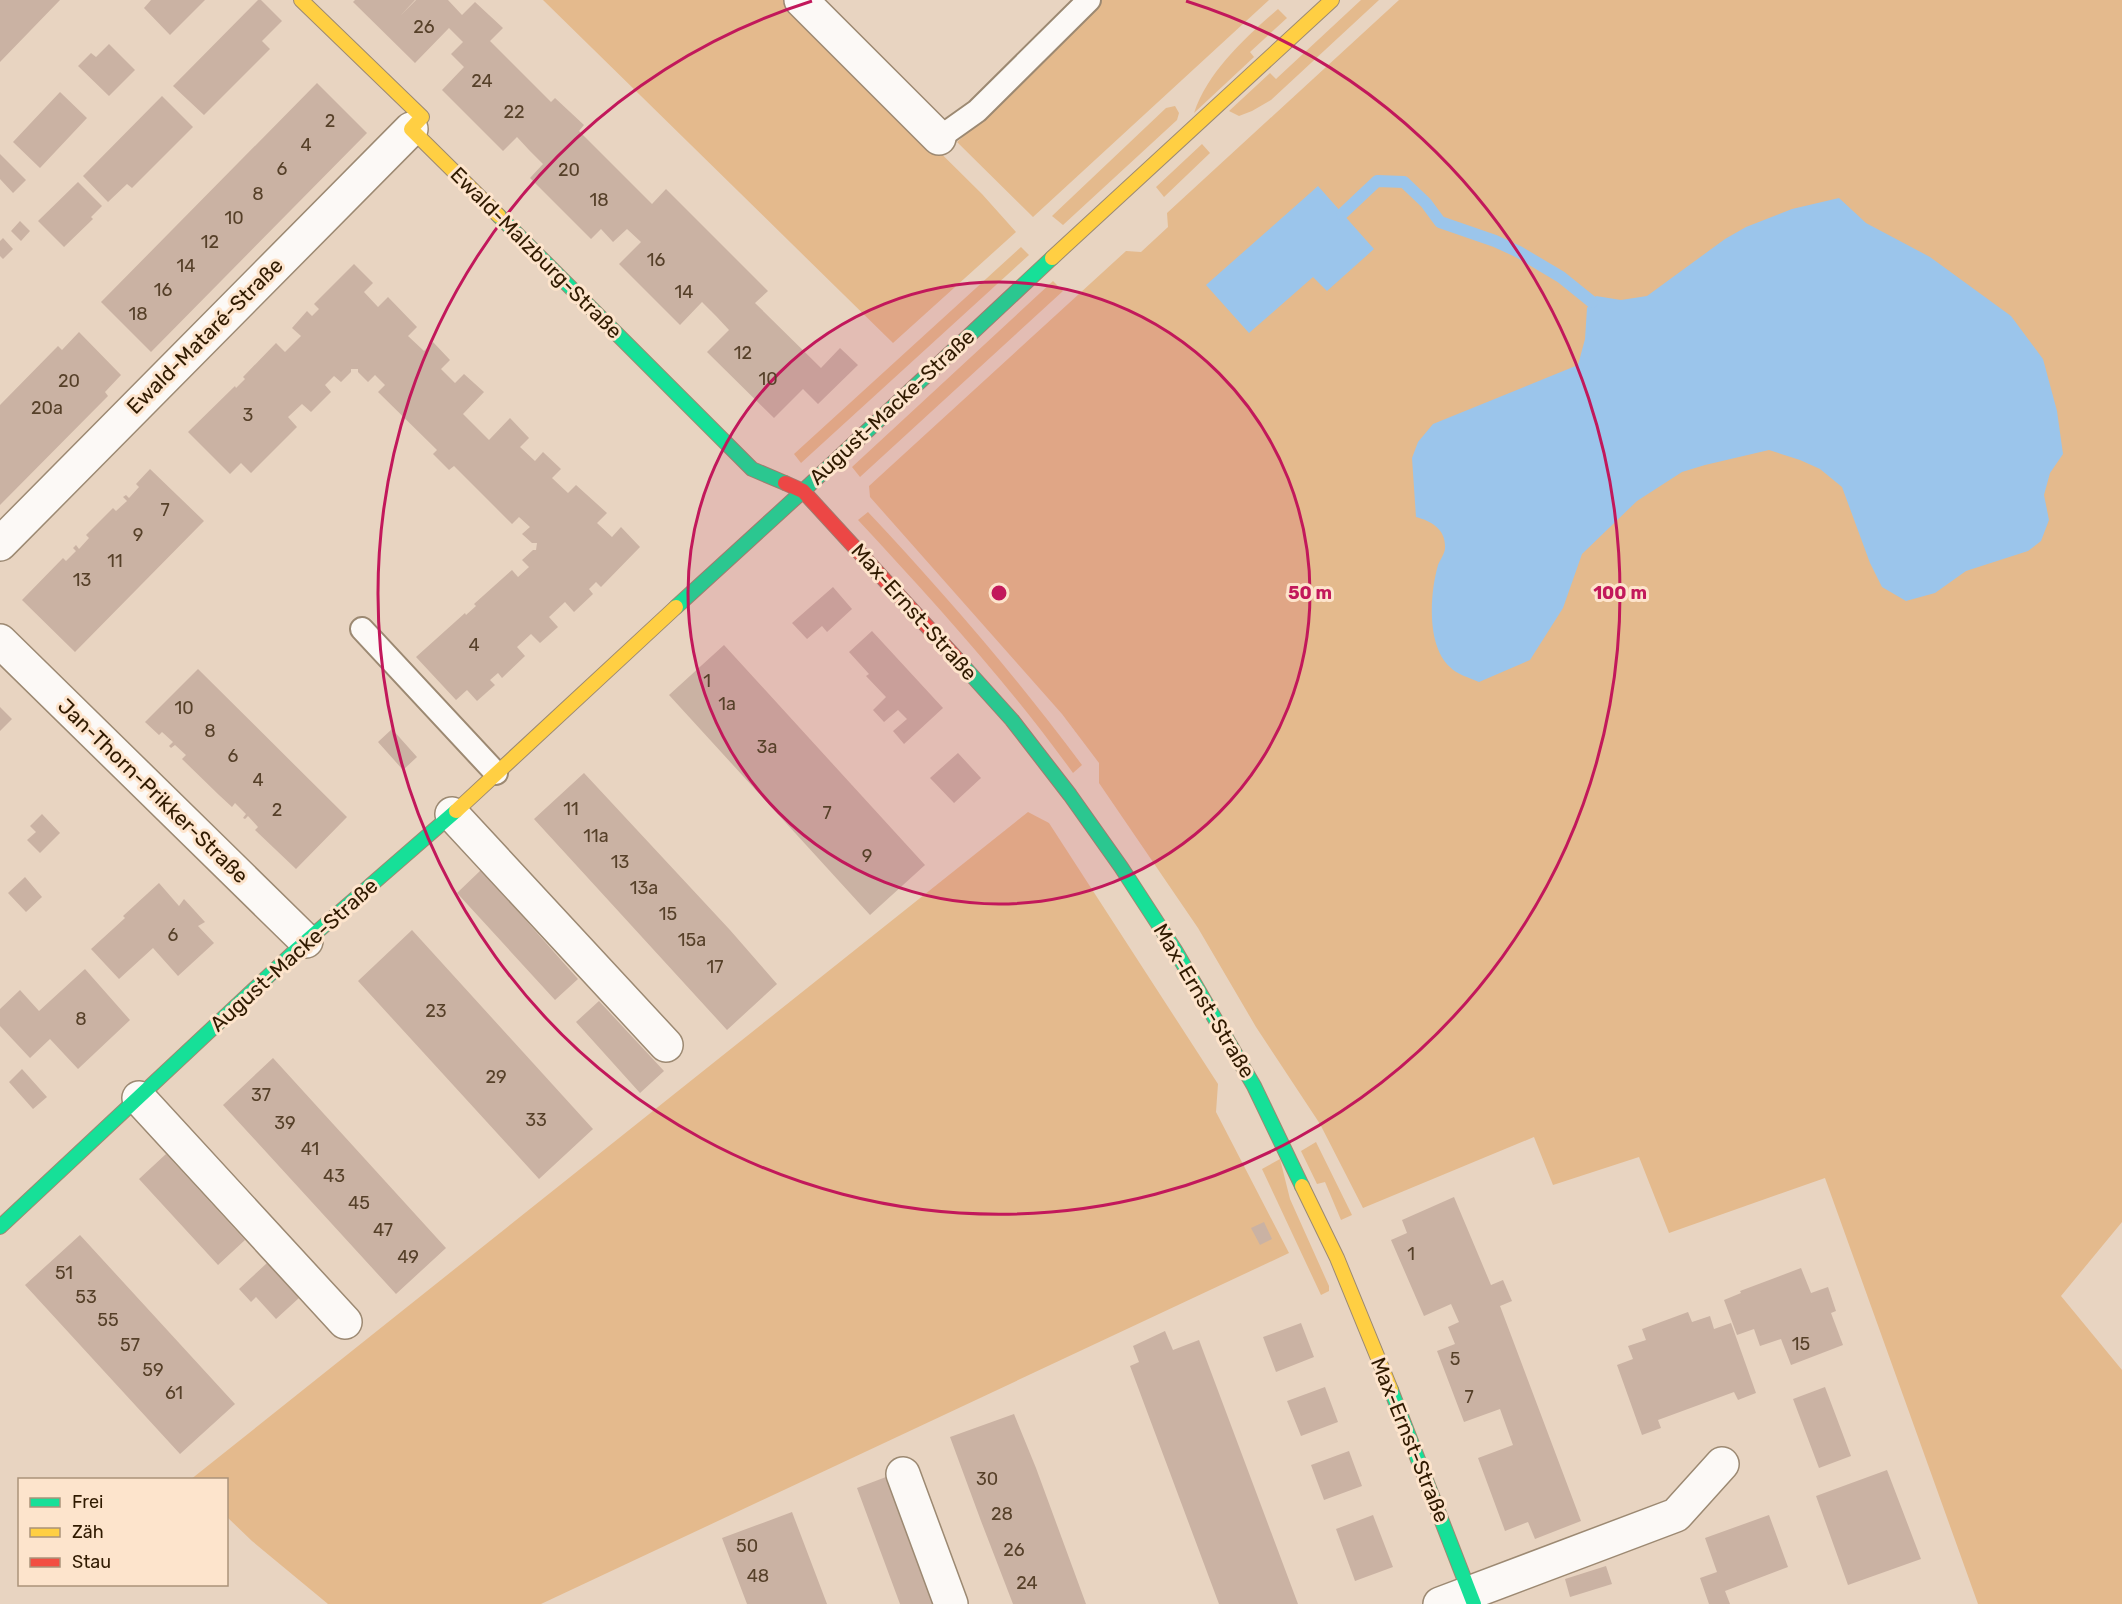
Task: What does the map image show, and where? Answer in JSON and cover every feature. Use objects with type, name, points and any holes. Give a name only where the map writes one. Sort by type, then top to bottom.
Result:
[{"type":"street","points":[[302,0],[422,117],[411,129]]},
{"type":"street","points":[[801,0],[939,138]]},
{"type":"street","name":"August-Macke-Straße","points":[[0,1227],[306,941],[452,814],[803,492],[1321,3]]},
{"type":"street","name":"Ewald-Malzburg-Straße","points":[[411,129],[752,469],[803,492]]},
{"type":"street","name":"Ewald-Mataré-Straße","points":[[0,544],[411,129]]},
{"type":"street","name":"Max-Ernst-Straße","points":[[803,492],[1012,720],[1096,831],[1175,950],[1259,1096],[1337,1258],[1461,1600],[1676,1515],[1722,1464]]},
{"type":"street","name":"Jan-Thorn-Prikker-Straße","points":[[0,641],[306,941]]},
{"type":"street","points":[[452,814],[666,1045]]},
{"type":"street","points":[[139,1098],[345,1322]]},
{"type":"street","points":[[903,1474],[951,1604]]},
{"type":"lane","points":[[939,138],[977,111],[1089,0]]},
{"type":"lane","points":[[362,629],[496,773]]},
{"type":"shaded area","points":[[543,0],[786,0],[982,194],[1016,232],[893,343]]},
{"type":"shaded area","points":[[1101,0],[1269,0],[1033,217],[957,142]]},
{"type":"shaded area","points":[[1361,0],[1379,0],[1271,100],[1239,116],[1229,111],[1270,73],[1276,79]]},
{"type":"shaded area","points":[[1399,0],[2122,0],[2122,1222],[2061,1296],[2122,1370],[2122,1604],[1978,1604],[1825,1178],[1669,1233],[1639,1157],[1553,1185],[1534,1137],[1363,1208],[1320,1124],[1256,1027],[1198,928],[1099,783],[1099,763],[1062,714],[870,497],[869,486],[1126,251],[1141,252],[1168,227],[1167,213]]},
{"type":"shaded area","points":[[1278,9],[1287,18],[1250,52],[1254,57],[1194,113],[1200,98],[1218,69],[1253,31]]},
{"type":"shaded area","points":[[1175,106],[1179,113],[1177,120],[1063,225],[1052,216],[1166,108]]},
{"type":"shaded area","points":[[1202,144],[1210,153],[1164,197],[1156,187]]},
{"type":"shaded area","points":[[1021,247],[1029,255],[801,463],[794,454]]},
{"type":"shaded area","points":[[1053,281],[1063,291],[860,477],[852,467]]},
{"type":"shaded area","points":[[868,512],[952,604],[1031,699],[1082,765],[1073,773],[996,675],[858,520]]},
{"type":"shaded area","points":[[1028,812],[1049,823],[1218,1084],[1216,1112],[1289,1253],[541,1604],[328,1604],[252,1541],[228,1518],[228,1478],[193,1478]]},
{"type":"shaded area","points":[[1316,1142],[1352,1215],[1341,1220],[1325,1182],[1317,1184],[1301,1151]]},
{"type":"shaded area","points":[[1280,1159],[1290,1199],[1329,1286],[1329,1291],[1321,1295],[1262,1169]]},
{"type":"water","points":[[1318,186],[1374,249],[1327,291],[1313,277],[1249,333],[1206,285]]},
{"type":"water","points":[[1839,198],[1866,223],[1930,257],[2011,316],[2043,359],[2057,411],[2063,454],[2050,473],[2044,495],[2049,520],[2041,541],[2028,551],[1966,571],[1935,593],[1906,601],[1882,587],[1870,563],[1842,487],[1820,469],[1769,450],[1682,472],[1637,501],[1582,554],[1563,608],[1530,660],[1479,682],[1459,674],[1442,657],[1434,632],[1433,590],[1438,565],[1445,550],[1445,541],[1436,527],[1416,517],[1412,458],[1418,442],[1433,424],[1578,365],[1585,339],[1587,308],[1596,296],[1621,300],[1647,296],[1725,239],[1746,227],[1792,209]]},
{"type":"building","points":[[0,0],[60,0],[0,62]]},
{"type":"building","points":[[151,0],[205,0],[170,35],[144,8]]},
{"type":"building","points":[[258,0],[261,0],[282,21],[262,41],[270,49],[204,115],[173,86]]},
{"type":"building","points":[[355,0],[415,0],[401,15],[416,0],[448,0],[462,15],[475,2],[503,28],[490,41],[551,102],[555,98],[584,125],[579,131],[652,204],[666,189],[768,291],[755,303],[821,368],[840,348],[858,365],[818,404],[803,389],[774,418],[707,352],[729,330],[702,302],[680,325],[619,264],[641,242],[627,229],[613,242],[601,229],[591,239],[530,178],[543,164],[517,137],[503,151],[442,90],[464,67],[451,54],[463,42],[449,28],[415,63],[353,2]]},
{"type":"building","points":[[109,44],[135,70],[109,96],[78,66],[91,53],[96,57]]},
{"type":"building","points":[[317,83],[367,133],[151,352],[101,302]]},
{"type":"building","points":[[60,92],[87,118],[40,168],[13,142]]},
{"type":"building","points":[[162,96],[193,127],[132,188],[127,184],[108,202],[83,176]]},
{"type":"building","points":[[0,154],[26,180],[13,193],[0,179]]},
{"type":"building","points":[[78,182],[102,206],[91,217],[93,219],[64,247],[38,221]]},
{"type":"building","points":[[20,221],[30,231],[21,241],[11,231]]},
{"type":"building","points":[[3,238],[13,249],[3,259],[0,256],[0,241]]},
{"type":"building","points":[[354,264],[373,283],[364,292],[378,307],[388,297],[417,327],[408,336],[424,351],[433,342],[450,360],[441,369],[455,383],[464,374],[484,392],[463,414],[489,440],[510,418],[529,438],[520,447],[535,461],[543,452],[561,469],[552,478],[568,493],[576,485],[607,513],[597,523],[612,537],[621,527],[640,547],[601,587],[596,582],[589,589],[593,594],[574,612],[565,602],[549,617],[558,627],[540,643],[531,634],[517,647],[525,656],[502,678],[498,673],[490,680],[495,685],[477,701],[467,690],[456,700],[416,657],[476,606],[474,604],[512,570],[518,577],[529,567],[522,560],[536,550],[537,543],[532,543],[522,534],[530,527],[519,517],[512,524],[454,466],[449,470],[433,454],[437,450],[378,392],[385,385],[375,375],[368,382],[358,372],[358,369],[351,369],[351,372],[341,382],[334,376],[325,385],[331,392],[311,412],[302,404],[288,417],[297,427],[251,473],[241,463],[230,474],[188,432],[245,379],[243,377],[276,343],[285,352],[301,336],[292,328],[307,311],[312,316],[319,309],[314,304]]},
{"type":"building","points":[[79,332],[121,375],[105,392],[108,396],[0,505],[0,405],[58,346],[62,350]]},
{"type":"building","points":[[150,469],[204,521],[75,652],[22,600],[63,558],[66,561],[76,551],[73,548],[76,545],[79,549],[89,538],[86,535],[113,508],[116,511],[127,501],[123,497],[126,495],[129,498],[139,487],[136,484]]},
{"type":"building","points":[[833,587],[852,609],[827,632],[822,626],[807,639],[792,623]]},
{"type":"building","points":[[872,631],[943,708],[904,744],[893,731],[907,719],[898,710],[884,722],[873,710],[886,697],[866,676],[869,674],[849,652]]},
{"type":"building","points":[[724,645],[925,865],[870,915],[669,695]]},
{"type":"building","points":[[198,669],[347,817],[296,869],[255,830],[258,827],[248,816],[243,818],[246,814],[235,803],[232,807],[182,759],[186,755],[175,745],[171,748],[169,746],[173,742],[162,732],[159,735],[145,722]]},
{"type":"building","points":[[0,707],[12,719],[0,731]]},
{"type":"building","points":[[392,729],[417,757],[403,770],[378,742]]},
{"type":"building","points":[[958,753],[981,778],[954,803],[930,778]]},
{"type":"building","points":[[584,773],[777,984],[727,1030],[534,819]]},
{"type":"building","points":[[42,814],[60,833],[40,853],[27,840],[36,832],[30,826]]},
{"type":"building","points":[[481,870],[578,979],[555,1000],[457,893]]},
{"type":"building","points":[[25,877],[42,897],[26,912],[8,893]]},
{"type":"building","points":[[159,883],[179,906],[184,899],[205,922],[198,926],[214,943],[178,976],[153,948],[119,979],[91,949]]},
{"type":"building","points":[[412,930],[593,1129],[539,1179],[358,981]]},
{"type":"building","points":[[85,969],[130,1020],[78,1069],[50,1039],[30,1058],[0,1026],[0,1009],[20,990],[39,1011]]},
{"type":"building","points":[[599,1001],[664,1071],[640,1093],[576,1022]]},
{"type":"building","points":[[273,1058],[446,1248],[396,1294],[223,1105]]},
{"type":"building","points":[[22,1069],[47,1097],[33,1109],[9,1082]]},
{"type":"building","points":[[166,1154],[245,1240],[218,1265],[139,1179]]},
{"type":"building","points":[[1454,1197],[1491,1285],[1503,1280],[1512,1301],[1500,1306],[1581,1521],[1535,1539],[1528,1522],[1505,1531],[1478,1458],[1513,1445],[1500,1409],[1464,1422],[1437,1351],[1455,1344],[1448,1327],[1459,1322],[1451,1304],[1424,1316],[1391,1240],[1407,1233],[1402,1220]]},
{"type":"building","points":[[1264,1222],[1272,1239],[1260,1245],[1251,1228]]},
{"type":"building","points":[[80,1235],[235,1404],[180,1454],[25,1285]]},
{"type":"building","points":[[267,1263],[299,1298],[276,1319],[256,1297],[251,1302],[239,1289]]},
{"type":"building","points":[[1801,1268],[1811,1293],[1828,1287],[1836,1311],[1831,1313],[1843,1345],[1791,1365],[1781,1339],[1760,1346],[1754,1329],[1737,1335],[1724,1300],[1741,1293],[1740,1291]]},
{"type":"building","points":[[1688,1312],[1692,1322],[1710,1316],[1714,1329],[1731,1323],[1756,1393],[1738,1400],[1734,1392],[1658,1420],[1661,1428],[1642,1435],[1617,1365],[1633,1359],[1628,1346],[1646,1340],[1642,1329]]},
{"type":"building","points":[[1301,1323],[1314,1357],[1276,1372],[1263,1337]]},
{"type":"building","points":[[1165,1331],[1173,1350],[1199,1340],[1298,1604],[1219,1604],[1130,1366],[1139,1362],[1133,1346]]},
{"type":"building","points":[[1325,1387],[1338,1422],[1301,1436],[1287,1401]]},
{"type":"building","points":[[1825,1387],[1851,1456],[1819,1468],[1793,1399]]},
{"type":"building","points":[[1014,1414],[1086,1604],[1013,1604],[981,1521],[950,1437]]},
{"type":"building","points":[[1349,1451],[1362,1486],[1324,1500],[1311,1465]]},
{"type":"building","points":[[1887,1470],[1921,1559],[1848,1585],[1816,1496]]},
{"type":"building","points":[[886,1477],[933,1604],[900,1604],[857,1488]]},
{"type":"building","points":[[792,1512],[827,1604],[747,1604],[722,1538]]},
{"type":"building","points":[[1373,1515],[1393,1567],[1355,1581],[1336,1529]]},
{"type":"building","points":[[1769,1515],[1788,1567],[1725,1591],[1730,1604],[1709,1604],[1700,1578],[1717,1572],[1705,1538]]},
{"type":"building","points":[[1606,1566],[1612,1584],[1570,1597],[1565,1579]]},
{"type":"waterway","points":[[1342,214],[1377,181],[1404,182],[1426,203],[1440,222],[1519,252],[1561,277],[1592,302]]},
{"type":"traffic: fast","points":[[499,216],[752,469],[785,483]]},
{"type":"traffic: fast","points":[[676,607],[1052,258]]},
{"type":"traffic: fast","points":[[957,659],[1012,720],[1070,795],[1121,867],[1175,950],[1254,1086],[1302,1186]]},
{"type":"traffic: fast","points":[[0,1227],[295,951],[456,811]]},
{"type":"traffic: fast","points":[[1391,1390],[1474,1604]]},
{"type":"traffic: slow","points":[[301,0],[422,117],[411,129],[499,216]]},
{"type":"traffic: slow","points":[[1052,258],[1332,0]]},
{"type":"traffic: slow","points":[[456,811],[676,607]]},
{"type":"traffic: slow","points":[[1302,1186],[1337,1258],[1391,1390]]},
{"type":"traffic: jam","points":[[785,483],[803,491],[957,659]]}]
